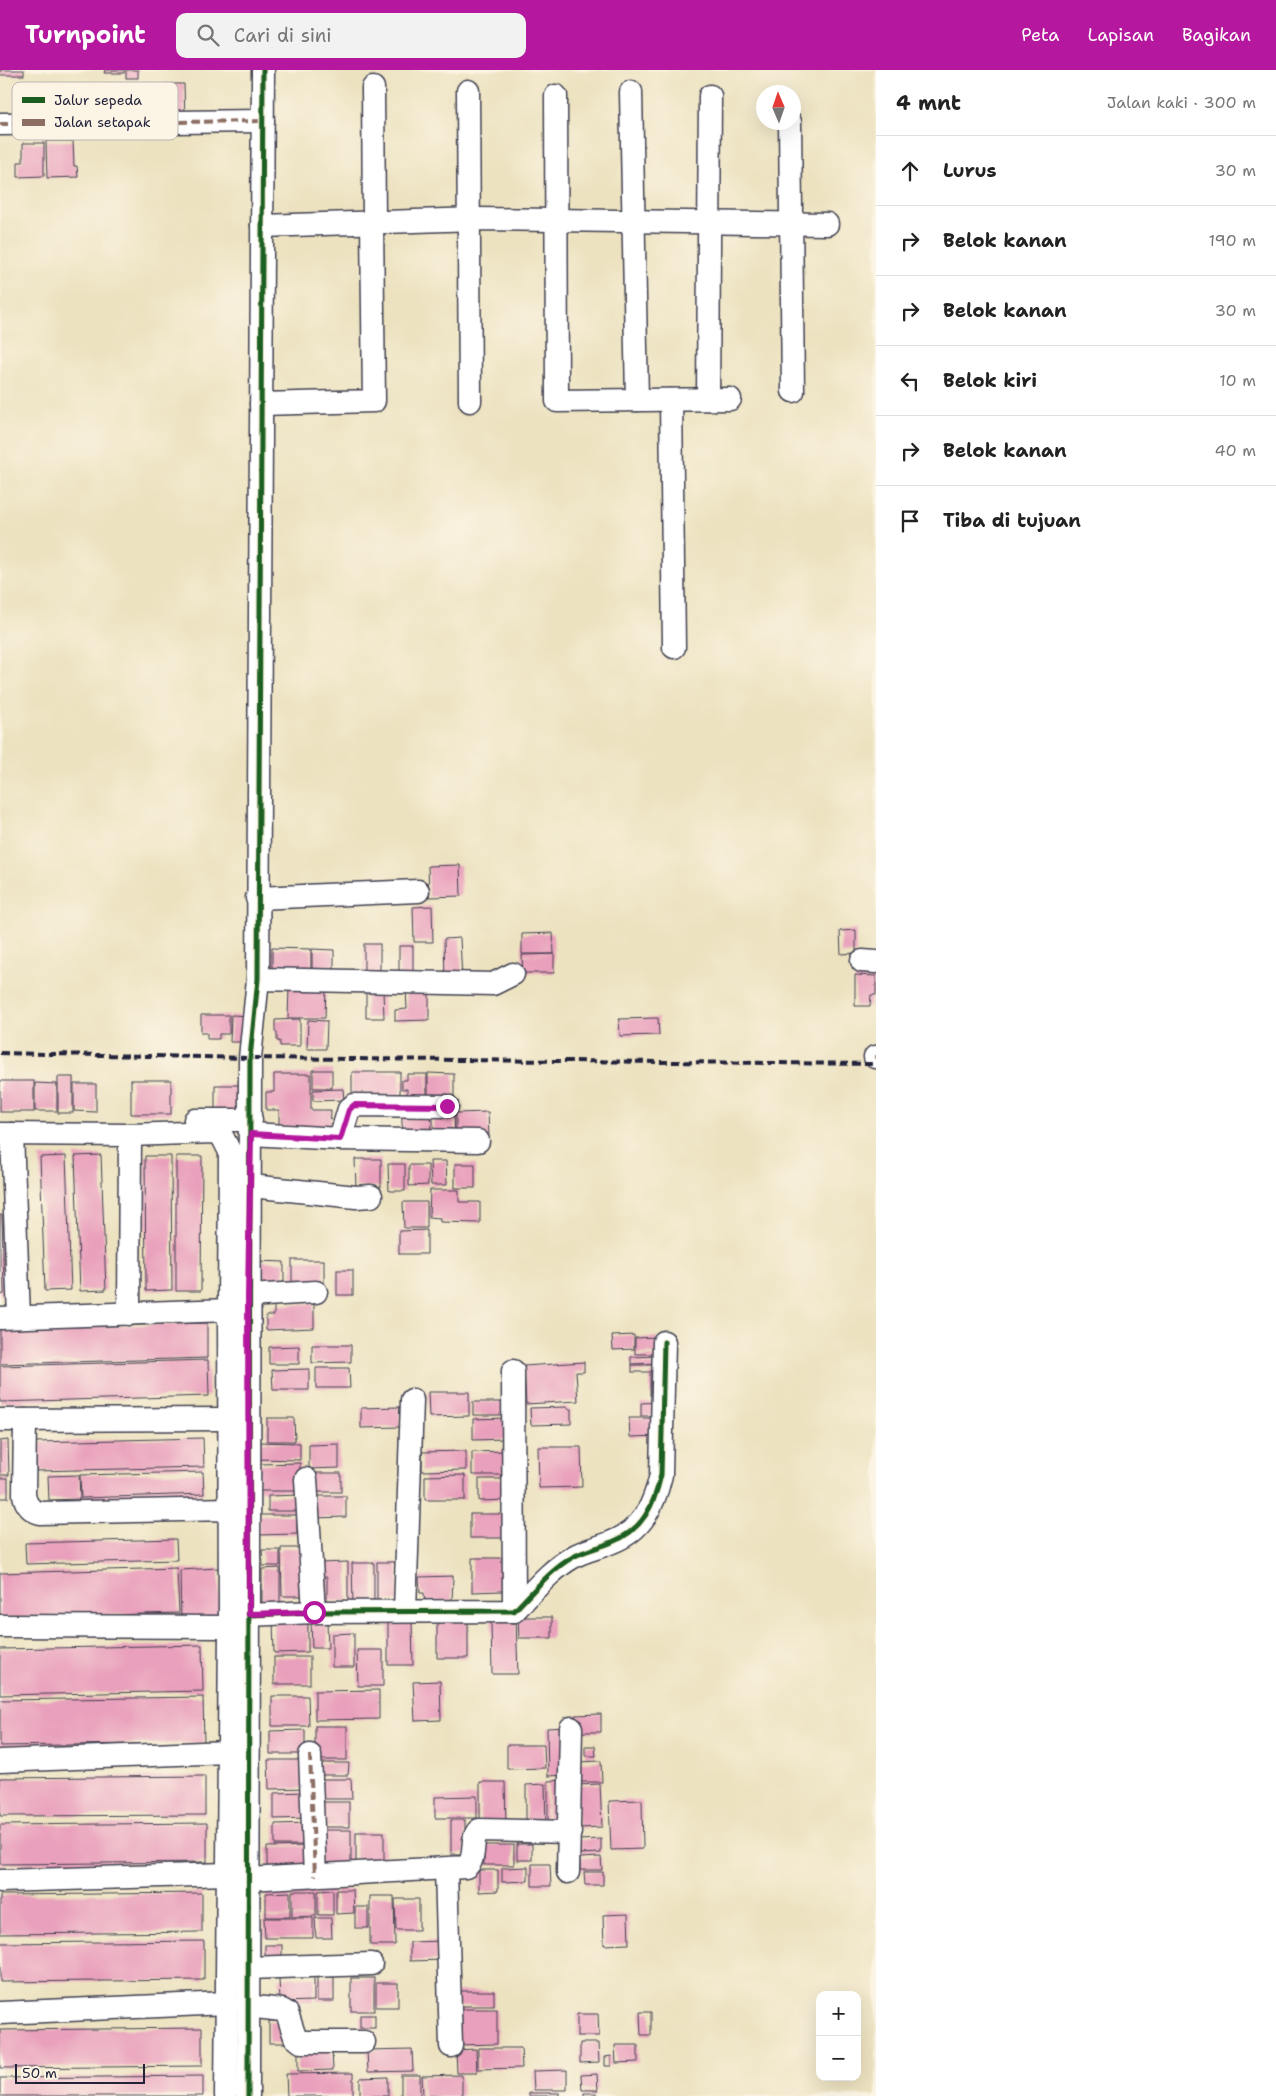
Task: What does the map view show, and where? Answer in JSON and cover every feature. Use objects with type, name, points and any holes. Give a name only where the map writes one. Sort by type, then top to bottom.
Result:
[{"type":"street","points":[[226,2096],[237,2005],[238,1876],[249,1614],[248,1296],[251,1186],[250,1058],[258,979],[263,70]]},
{"type":"street","points":[[261,404],[374,401],[373,88]]},
{"type":"street","points":[[468,91],[470,401]]},
{"type":"street","points":[[631,92],[637,400]]},
{"type":"street","points":[[556,96],[557,401],[719,399],[710,222],[710,96]]},
{"type":"street","points":[[178,122],[263,121]]},
{"type":"street","points":[[790,130],[793,391]]},
{"type":"street","points":[[262,226],[470,219],[827,224]]},
{"type":"street","points":[[671,400],[674,647]]},
{"type":"street","points":[[257,898],[418,891]]},
{"type":"street","points":[[258,979],[493,984],[513,974]]},
{"type":"street","points":[[340,1139],[349,1110],[354,1105],[447,1106]]},
{"type":"street","points":[[4,1129],[251,1127],[340,1139],[478,1141]]},
{"type":"street","points":[[4,1129],[130,1135],[214,1132],[222,1136],[230,1152],[228,1310],[230,1627],[228,1752],[248,1968],[237,2005],[248,2096]]},
{"type":"street","points":[[4,1129],[9,1318],[228,1310]]},
{"type":"street","points":[[129,1314],[130,1135]]},
{"type":"street","points":[[251,1186],[356,1197],[371,1196]]},
{"type":"street","points":[[248,1296],[316,1292]]},
{"type":"street","points":[[249,1614],[514,1611],[556,1568],[584,1551],[614,1542],[628,1535],[640,1525],[648,1514],[657,1493],[661,1475],[664,1342]]},
{"type":"street","points":[[513,1371],[514,1611]]},
{"type":"street","points":[[405,1611],[412,1400]]},
{"type":"street","points":[[0,1420],[229,1419]]},
{"type":"street","points":[[25,1420],[24,1495],[28,1506],[33,1511],[40,1513],[230,1510]]},
{"type":"street","points":[[306,1479],[314,1612]]},
{"type":"street","points":[[0,1626],[230,1627]]},
{"type":"street","points":[[568,1872],[571,1728]]},
{"type":"street","points":[[0,1761],[228,1752]]},
{"type":"street","points":[[310,1755],[315,1876]]},
{"type":"street","points":[[0,1881],[315,1876],[446,1869],[468,1866],[472,1857],[475,1834],[479,1830],[570,1832]]},
{"type":"street","points":[[446,1869],[451,2046]]},
{"type":"street","points":[[248,1968],[371,1964]]},
{"type":"street","points":[[0,2013],[237,2005],[282,2010],[287,2013],[295,2037],[301,2042],[364,2042]]},
{"type":"building","points":[[0,70],[24,70],[24,75],[0,75]]},
{"type":"building","points":[[105,70],[124,70],[124,73],[104,73]]},
{"type":"building","points":[[126,70],[138,70],[138,78],[126,78]]},
{"type":"building","points":[[178,84],[184,84],[185,120],[178,120]]},
{"type":"building","points":[[46,141],[73,141],[74,166],[77,166],[78,177],[47,178]]},
{"type":"building","points":[[23,143],[44,143],[44,176],[18,177],[18,162],[23,162]]},
{"type":"building","points":[[460,865],[461,896],[429,897],[428,866]]},
{"type":"building","points":[[432,906],[433,942],[414,942],[413,907]]},
{"type":"building","points":[[856,930],[856,953],[841,954],[840,931]]},
{"type":"building","points":[[553,933],[554,954],[522,954],[522,934]]},
{"type":"building","points":[[460,938],[462,980],[445,981],[444,939]]},
{"type":"building","points":[[364,944],[380,944],[380,976],[364,976]]},
{"type":"building","points":[[399,946],[413,946],[413,977],[399,977]]},
{"type":"building","points":[[272,948],[311,949],[311,975],[272,975]]},
{"type":"building","points":[[312,949],[334,950],[334,976],[312,976]]},
{"type":"building","points":[[554,954],[554,973],[523,973],[522,955]]},
{"type":"building","points":[[855,975],[876,976],[876,995],[871,995],[870,1006],[855,1006]]},
{"type":"building","points":[[289,986],[326,986],[325,1018],[288,1018]]},
{"type":"building","points":[[406,989],[429,989],[429,1020],[395,1021],[395,1010],[407,1009]]},
{"type":"building","points":[[366,990],[383,990],[384,1018],[366,1018]]},
{"type":"building","points":[[201,1015],[229,1015],[229,1034],[219,1034],[219,1039],[207,1039],[207,1033],[201,1033]]},
{"type":"building","points":[[231,1015],[251,1016],[249,1042],[230,1042]]},
{"type":"building","points":[[658,1018],[659,1035],[620,1036],[619,1019]]},
{"type":"building","points":[[300,1019],[300,1046],[280,1046],[280,1041],[277,1041],[277,1032],[275,1032],[275,1020]]},
{"type":"building","points":[[308,1020],[327,1021],[326,1049],[307,1049]]},
{"type":"building","points":[[313,1070],[332,1070],[332,1088],[313,1088]]},
{"type":"building","points":[[352,1072],[400,1072],[400,1103],[352,1102]]},
{"type":"building","points":[[428,1073],[454,1074],[454,1103],[428,1103]]},
{"type":"building","points":[[274,1074],[311,1074],[311,1110],[331,1110],[330,1132],[279,1126],[279,1110],[266,1110],[266,1092],[274,1092]]},
{"type":"building","points":[[407,1074],[427,1074],[427,1103],[407,1095],[407,1089],[402,1089],[402,1080],[407,1080]]},
{"type":"building","points":[[58,1077],[73,1077],[73,1113],[58,1113]]},
{"type":"building","points":[[131,1080],[171,1080],[171,1114],[131,1114]]},
{"type":"building","points":[[0,1081],[34,1081],[34,1112],[0,1112]]},
{"type":"building","points":[[35,1083],[57,1084],[57,1111],[35,1111]]},
{"type":"building","points":[[74,1084],[96,1084],[96,1112],[74,1111]]},
{"type":"building","points":[[215,1085],[242,1085],[243,1112],[215,1112]]},
{"type":"building","points":[[343,1089],[344,1100],[313,1101],[313,1090]]},
{"type":"building","points":[[401,1109],[430,1109],[431,1136],[403,1136]]},
{"type":"building","points":[[433,1111],[454,1111],[455,1140],[433,1140]]},
{"type":"building","points":[[488,1112],[489,1139],[456,1139],[456,1113]]},
{"type":"building","points":[[101,1155],[106,1290],[80,1291],[75,1156]]},
{"type":"building","points":[[66,1156],[71,1290],[45,1291],[40,1157]]},
{"type":"building","points":[[145,1156],[171,1156],[172,1290],[146,1291]]},
{"type":"building","points":[[176,1156],[202,1156],[201,1291],[176,1291]]},
{"type":"building","points":[[355,1159],[381,1159],[381,1187],[356,1187]]},
{"type":"building","points":[[430,1161],[446,1161],[447,1185],[431,1185]]},
{"type":"building","points":[[388,1164],[405,1164],[405,1191],[389,1191]]},
{"type":"building","points":[[455,1164],[475,1164],[475,1188],[455,1188]]},
{"type":"building","points":[[409,1165],[428,1165],[428,1185],[409,1186]]},
{"type":"building","points":[[430,1190],[459,1190],[459,1202],[480,1202],[480,1223],[440,1222],[440,1218],[429,1217]]},
{"type":"building","points":[[403,1202],[427,1202],[427,1228],[404,1228]]},
{"type":"building","points":[[0,1215],[2,1215],[4,1294],[0,1295]]},
{"type":"building","points":[[427,1230],[427,1254],[399,1254],[399,1231]]},
{"type":"building","points":[[292,1260],[324,1260],[324,1288],[292,1288]]},
{"type":"building","points":[[257,1261],[284,1262],[284,1291],[257,1291]]},
{"type":"building","points":[[337,1270],[353,1270],[353,1295],[337,1295]]},
{"type":"building","points":[[314,1304],[314,1328],[266,1330],[266,1315],[274,1315],[274,1305]]},
{"type":"building","points":[[207,1323],[207,1358],[0,1364],[0,1329]]},
{"type":"building","points":[[634,1335],[634,1349],[613,1350],[612,1336]]},
{"type":"building","points":[[657,1337],[658,1354],[635,1354],[635,1338]]},
{"type":"building","points":[[312,1345],[351,1345],[351,1362],[312,1363]]},
{"type":"building","points":[[299,1346],[299,1364],[269,1364],[269,1347]]},
{"type":"building","points":[[658,1356],[658,1363],[631,1364],[631,1357]]},
{"type":"building","points":[[208,1360],[209,1396],[0,1402],[0,1366]]},
{"type":"building","points":[[584,1362],[584,1372],[576,1372],[578,1401],[526,1404],[524,1366]]},
{"type":"building","points":[[632,1365],[656,1365],[656,1372],[632,1372]]},
{"type":"building","points":[[316,1368],[349,1368],[350,1388],[316,1388]]},
{"type":"building","points":[[309,1369],[309,1390],[273,1390],[272,1370]]},
{"type":"building","points":[[650,1374],[661,1374],[661,1395],[650,1395]]},
{"type":"building","points":[[428,1392],[469,1392],[469,1416],[429,1417]]},
{"type":"building","points":[[473,1402],[509,1402],[509,1415],[473,1415]]},
{"type":"building","points":[[661,1402],[661,1416],[641,1416],[641,1403]]},
{"type":"building","points":[[400,1407],[400,1427],[361,1428],[361,1408]]},
{"type":"building","points":[[568,1407],[568,1409],[571,1409],[571,1424],[531,1425],[530,1408]]},
{"type":"building","points":[[267,1418],[294,1418],[295,1441],[267,1441]]},
{"type":"building","points":[[506,1418],[506,1439],[473,1440],[473,1419]]},
{"type":"building","points":[[629,1418],[661,1418],[661,1436],[630,1437]]},
{"type":"building","points":[[203,1438],[204,1467],[36,1471],[35,1442]]},
{"type":"building","points":[[8,1440],[9,1475],[0,1475],[0,1441]]},
{"type":"building","points":[[257,1442],[300,1443],[300,1460],[257,1459]]},
{"type":"building","points":[[339,1444],[339,1468],[309,1469],[309,1445]]},
{"type":"building","points":[[538,1447],[581,1447],[582,1487],[539,1488]]},
{"type":"building","points":[[466,1451],[466,1470],[422,1471],[422,1452]]},
{"type":"building","points":[[508,1451],[508,1475],[472,1475],[472,1452]]},
{"type":"building","points":[[300,1463],[300,1491],[259,1491],[259,1464]]},
{"type":"building","points":[[203,1472],[204,1494],[81,1498],[80,1475]]},
{"type":"building","points":[[310,1473],[341,1473],[341,1492],[310,1492]]},
{"type":"building","points":[[79,1475],[80,1499],[49,1500],[48,1476]]},
{"type":"building","points":[[465,1475],[465,1500],[425,1500],[425,1476]]},
{"type":"building","points":[[0,1478],[8,1478],[8,1498],[0,1498]]},
{"type":"building","points":[[479,1479],[509,1479],[509,1500],[479,1501]]},
{"type":"building","points":[[301,1495],[301,1511],[268,1511],[268,1496]]},
{"type":"building","points":[[313,1496],[346,1496],[346,1517],[313,1518]]},
{"type":"building","points":[[470,1514],[504,1514],[504,1538],[470,1538]]},
{"type":"building","points":[[259,1515],[297,1515],[297,1534],[259,1535]]},
{"type":"building","points":[[176,1539],[177,1560],[26,1564],[25,1543]]},
{"type":"building","points":[[281,1548],[303,1548],[304,1596],[282,1596]]},
{"type":"building","points":[[262,1550],[280,1550],[280,1566],[263,1566]]},
{"type":"building","points":[[472,1558],[503,1558],[503,1591],[472,1592]]},
{"type":"building","points":[[348,1562],[348,1601],[327,1601],[327,1577],[319,1577],[319,1563]]},
{"type":"building","points":[[377,1562],[398,1562],[398,1601],[377,1601]]},
{"type":"building","points":[[352,1563],[374,1563],[374,1605],[353,1605]]},
{"type":"building","points":[[177,1568],[179,1613],[0,1618],[0,1573]]},
{"type":"building","points":[[219,1568],[220,1621],[181,1622],[180,1570]]},
{"type":"building","points":[[280,1568],[280,1608],[262,1608],[262,1569]]},
{"type":"building","points":[[453,1576],[452,1601],[425,1602],[424,1593],[420,1593],[419,1577]]},
{"type":"building","points":[[518,1617],[552,1617],[552,1638],[519,1638]]},
{"type":"building","points":[[516,1619],[518,1674],[492,1674],[491,1620]]},
{"type":"building","points":[[273,1620],[308,1620],[308,1652],[274,1653]]},
{"type":"building","points":[[311,1621],[327,1621],[328,1648],[312,1648]]},
{"type":"building","points":[[388,1621],[412,1621],[413,1665],[388,1665]]},
{"type":"building","points":[[468,1621],[468,1658],[437,1658],[437,1622]]},
{"type":"building","points":[[354,1633],[354,1667],[332,1667],[332,1634]]},
{"type":"building","points":[[202,1645],[203,1691],[0,1695],[0,1649]]},
{"type":"building","points":[[357,1650],[383,1650],[383,1686],[358,1686]]},
{"type":"building","points":[[274,1657],[310,1657],[310,1684],[274,1684]]},
{"type":"building","points":[[440,1681],[441,1720],[415,1721],[413,1682]]},
{"type":"building","points":[[379,1690],[379,1719],[315,1720],[315,1691]]},
{"type":"building","points":[[272,1696],[308,1696],[309,1726],[272,1726]]},
{"type":"building","points":[[203,1697],[204,1743],[0,1746],[0,1700]]},
{"type":"building","points":[[601,1714],[601,1732],[575,1732],[575,1715]]},
{"type":"building","points":[[315,1726],[347,1726],[347,1760],[315,1760]]},
{"type":"building","points":[[568,1727],[568,1775],[548,1776],[547,1728]]},
{"type":"building","points":[[305,1730],[305,1754],[270,1754],[270,1731]]},
{"type":"building","points":[[507,1745],[544,1745],[545,1768],[507,1769]]},
{"type":"building","points":[[585,1746],[595,1746],[596,1756],[585,1756]]},
{"type":"building","points":[[268,1760],[306,1760],[307,1788],[269,1789]]},
{"type":"building","points":[[601,1761],[602,1782],[578,1782],[578,1762]]},
{"type":"building","points":[[314,1763],[349,1763],[348,1775],[314,1775]]},
{"type":"building","points":[[205,1776],[205,1815],[0,1816],[0,1778]]},
{"type":"building","points":[[315,1779],[351,1779],[352,1799],[316,1799]]},
{"type":"building","points":[[568,1780],[568,1824],[548,1824],[548,1781]]},
{"type":"building","points":[[480,1782],[505,1782],[506,1824],[480,1824]]},
{"type":"building","points":[[545,1784],[546,1827],[526,1827],[526,1785]]},
{"type":"building","points":[[600,1784],[602,1827],[578,1828],[576,1785]]},
{"type":"building","points":[[307,1792],[307,1818],[274,1819],[274,1793]]},
{"type":"building","points":[[477,1796],[477,1818],[435,1818],[435,1797]]},
{"type":"building","points":[[642,1800],[643,1849],[611,1850],[609,1801]]},
{"type":"building","points":[[319,1802],[349,1802],[349,1827],[319,1827]]},
{"type":"building","points":[[451,1820],[465,1820],[465,1854],[451,1854]]},
{"type":"building","points":[[207,1823],[207,1862],[0,1864],[0,1825]]},
{"type":"building","points":[[309,1823],[309,1845],[275,1845],[275,1824]]},
{"type":"building","points":[[321,1830],[351,1830],[351,1867],[321,1868]]},
{"type":"building","points":[[356,1832],[384,1832],[384,1867],[356,1867]]},
{"type":"building","points":[[601,1839],[601,1853],[579,1854],[578,1840]]},
{"type":"building","points":[[517,1844],[532,1844],[532,1860],[517,1860]]},
{"type":"building","points":[[484,1845],[514,1845],[514,1865],[484,1865]]},
{"type":"building","points":[[309,1846],[309,1870],[267,1871],[267,1847]]},
{"type":"building","points":[[601,1857],[602,1870],[580,1870],[580,1858]]},
{"type":"building","points":[[532,1864],[550,1864],[551,1886],[532,1886]]},
{"type":"building","points":[[528,1867],[528,1881],[502,1882],[502,1868]]},
{"type":"building","points":[[479,1870],[498,1870],[498,1891],[479,1892]]},
{"type":"building","points":[[584,1872],[603,1872],[603,1885],[585,1885]]},
{"type":"building","points":[[333,1890],[333,1915],[318,1915],[318,1891]]},
{"type":"building","points":[[336,1890],[353,1890],[354,1913],[336,1914]]},
{"type":"building","points":[[292,1891],[316,1891],[316,1916],[292,1917]]},
{"type":"building","points":[[290,1892],[290,1917],[266,1917],[266,1893]]},
{"type":"building","points":[[202,1893],[202,1932],[0,1934],[0,1895]]},
{"type":"building","points":[[370,1896],[394,1896],[395,1945],[370,1945]]},
{"type":"building","points":[[395,1899],[419,1899],[419,1930],[396,1930]]},
{"type":"building","points":[[355,1907],[368,1907],[368,1928],[355,1928]]},
{"type":"building","points":[[628,1914],[629,1944],[604,1945],[603,1915]]},
{"type":"building","points":[[264,1918],[313,1918],[313,1938],[265,1938]]},
{"type":"building","points":[[315,1918],[331,1918],[332,1938],[316,1938]]},
{"type":"building","points":[[204,1941],[204,1980],[0,1982],[0,1943]]},
{"type":"building","points":[[444,1941],[444,1960],[410,1961],[410,1942]]},
{"type":"building","points":[[265,1945],[282,1945],[282,1960],[265,1960]]},
{"type":"building","points":[[314,1977],[314,2001],[280,2002],[279,1978]]},
{"type":"building","points":[[317,1977],[334,1977],[334,2001],[317,2001]]},
{"type":"building","points":[[351,1978],[374,1978],[374,2011],[351,2011]]},
{"type":"building","points":[[376,1983],[398,1983],[398,2007],[376,2007]]},
{"type":"building","points":[[456,1991],[494,1991],[494,2006],[456,2006]]},
{"type":"building","points":[[458,2009],[497,2009],[497,2044],[458,2045]]},
{"type":"building","points":[[640,2012],[651,2012],[651,2035],[641,2035]]},
{"type":"building","points":[[577,2014],[598,2014],[599,2036],[577,2036]]},
{"type":"building","points":[[360,2015],[375,2015],[375,2028],[360,2028]]},
{"type":"building","points":[[269,2021],[288,2021],[288,2043],[269,2043]]},
{"type":"building","points":[[202,2028],[202,2066],[0,2068],[0,2030]]},
{"type":"building","points":[[580,2043],[598,2043],[599,2062],[580,2063]]},
{"type":"building","points":[[615,2045],[638,2045],[638,2062],[616,2063]]},
{"type":"building","points":[[478,2048],[521,2048],[522,2068],[478,2069]]},
{"type":"building","points":[[412,2049],[413,2071],[368,2072],[367,2050]]},
{"type":"building","points":[[476,2049],[477,2073],[457,2073],[456,2050]]},
{"type":"building","points":[[298,2050],[332,2050],[333,2070],[298,2071]]},
{"type":"building","points":[[611,2056],[611,2066],[605,2066],[605,2057]]},
{"type":"building","points":[[567,2070],[567,2090],[534,2090],[533,2071]]},
{"type":"building","points":[[353,2073],[353,2096],[287,2096],[286,2074]]},
{"type":"building","points":[[597,2074],[598,2090],[582,2090],[581,2075]]},
{"type":"building","points":[[401,2075],[420,2075],[420,2096],[401,2096]]},
{"type":"building","points":[[462,2075],[462,2096],[423,2096],[422,2076]]},
{"type":"building","points":[[203,2076],[203,2096],[0,2096],[0,2078]]},
{"type":"building","points":[[388,2077],[388,2096],[360,2096],[360,2078]]},
{"type":"building","points":[[529,2093],[559,2093],[559,2096],[529,2096]]},
{"type":"building","points":[[584,2093],[596,2093],[596,2096],[584,2096]]},
{"type":"railway","points":[[0,1053],[250,1058],[876,1064]]},
{"type":"marked path","points":[[178,122],[263,121]]},
{"type":"marked path","points":[[0,124],[12,124]]},
{"type":"marked path","points":[[310,1755],[315,1876]]},
{"type":"cycle path","points":[[248,2096],[250,1058],[258,979],[263,70]]},
{"type":"cycle path","points":[[249,1615],[314,1612],[514,1611],[549,1575],[565,1562],[582,1553],[623,1537],[632,1531],[646,1515],[655,1496],[661,1475],[664,1342]]},
{"type":"route","points":[[314,1612],[249,1614],[248,1296],[251,1134],[340,1139],[349,1110],[354,1105],[447,1106]]}]
